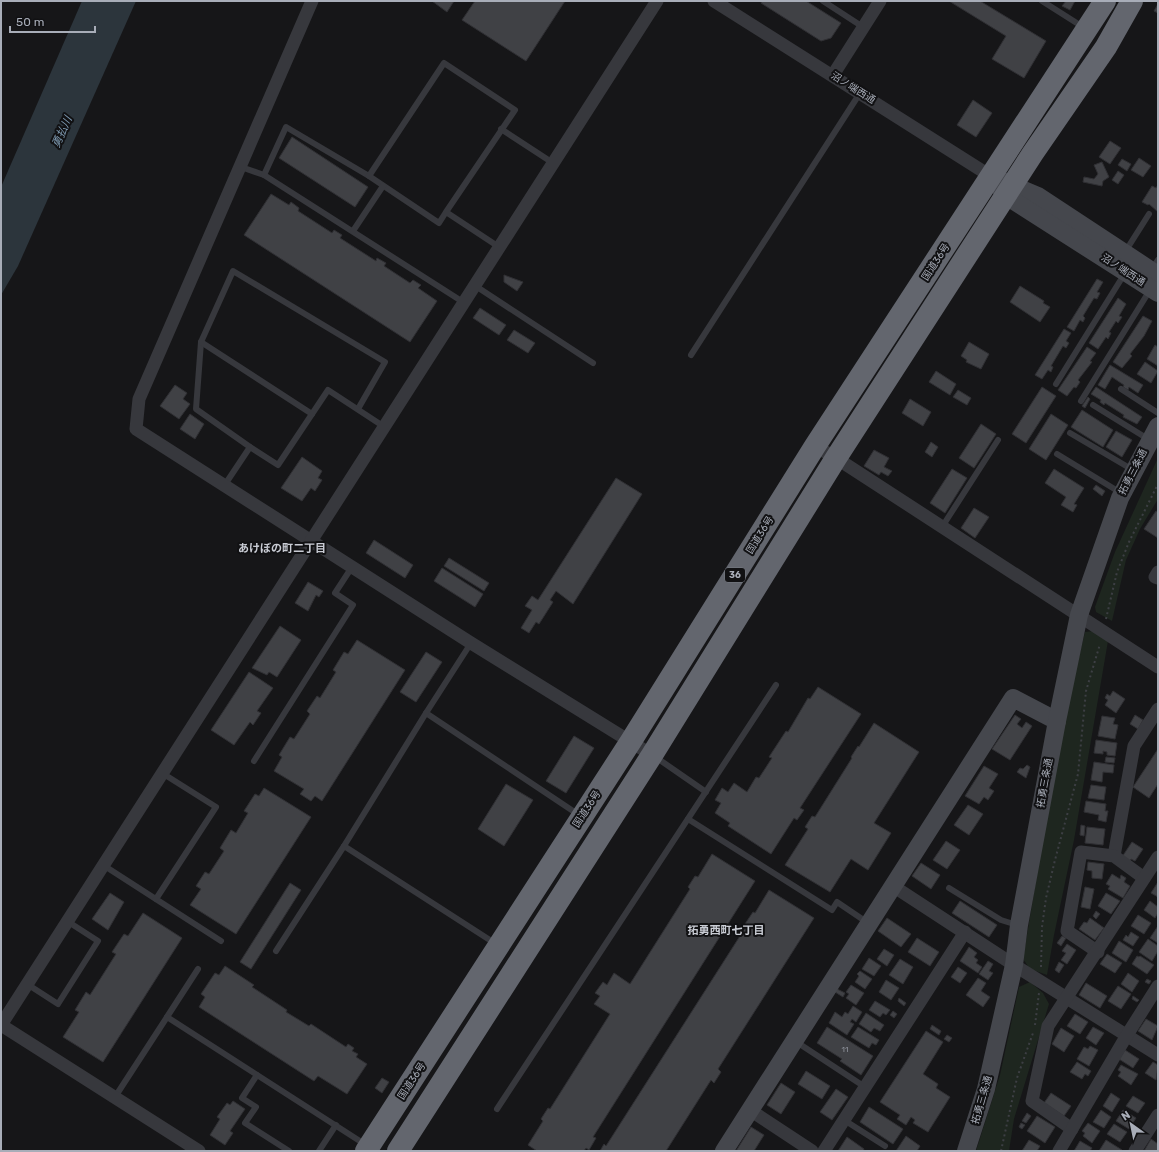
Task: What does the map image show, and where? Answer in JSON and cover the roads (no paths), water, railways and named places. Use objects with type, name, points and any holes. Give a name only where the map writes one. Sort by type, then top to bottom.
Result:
[{"type":"highway","name":"国道36号","points":[[368,1149],[631,741],[816,446],[1105,1]]},
{"type":"highway","name":"36","points":[[398,1151],[652,755],[836,458],[1010,190],[1106,47],[1132,1]]},
{"type":"street","points":[[312,1],[139,399],[136,429],[470,643],[652,755]]},
{"type":"street","points":[[199,1151],[1,1025],[657,1]]},
{"type":"street","name":"沼ノ端西通","points":[[714,1],[992,177],[1125,272],[1155,277]]},
{"type":"street","points":[[833,75],[880,1]]},
{"type":"street","name":"沼ノ端西通","points":[[1010,190],[1038,196],[1124,253],[1155,277]]},
{"type":"street","name":"拓勇三条通","points":[[966,1151],[986,1088],[1014,965],[1019,925],[1056,721],[1079,615],[1122,494],[1154,433]]},
{"type":"street","points":[[816,446],[1158,667]]},
{"type":"street","points":[[1158,572],[1155,577],[1158,578]]},
{"type":"street","points":[[724,1151],[1013,698],[1056,721]]},
{"type":"street","points":[[1114,856],[1134,746],[1158,709]]},
{"type":"street","points":[[1098,952],[1067,931],[1081,852],[1114,856],[1144,878]]},
{"type":"street","points":[[1072,1129],[1032,1102],[1048,1026],[1098,952],[1158,857]]},
{"type":"street","points":[[893,886],[1014,965],[1158,1055]]},
{"type":"street","points":[[824,1151],[965,932]]},
{"type":"street","points":[[1058,1151],[1158,986]]},
{"type":"street","points":[[750,1110],[812,1151]]},
{"type":"street","points":[[1135,1151],[1158,1115]]},
{"type":"lane","points":[[823,1],[863,27]]},
{"type":"lane","points":[[1042,1],[1086,29]]},
{"type":"lane","points":[[264,175],[286,127],[369,176],[439,223],[514,110],[444,63],[369,176]]},
{"type":"lane","points":[[691,355],[860,93]]},
{"type":"lane","points":[[501,129],[553,163]]},
{"type":"lane","points":[[241,167],[264,175],[464,302]]},
{"type":"lane","points":[[353,231],[383,186]]},
{"type":"lane","points":[[446,212],[499,247]]},
{"type":"lane","points":[[1124,253],[1149,214]]},
{"type":"lane","points":[[358,409],[385,362],[234,272],[202,342],[196,409],[278,465],[328,390],[384,426]]},
{"type":"lane","points":[[1056,384],[1125,272]]},
{"type":"lane","points":[[1081,401],[1155,277]]},
{"type":"lane","points":[[474,286],[593,363]]},
{"type":"lane","points":[[202,342],[312,414]]},
{"type":"lane","points":[[1120,389],[1158,413]]},
{"type":"lane","points":[[1094,405],[1154,433]]},
{"type":"lane","points":[[1070,433],[1134,470]]},
{"type":"lane","points":[[942,526],[998,440]]},
{"type":"lane","points":[[224,486],[250,447]]},
{"type":"lane","points":[[1058,454],[1122,494]]},
{"type":"lane","points":[[254,761],[353,605],[335,593],[352,567]]},
{"type":"lane","points":[[276,950],[344,846],[470,643]]},
{"type":"lane","points":[[497,1109],[776,685]]},
{"type":"lane","points":[[426,714],[582,817]]},
{"type":"lane","points":[[652,755],[706,792]]},
{"type":"lane","points":[[156,899],[216,807],[162,773]]},
{"type":"lane","points":[[688,819],[832,910],[837,902],[869,923]]},
{"type":"lane","points":[[344,846],[499,946]]},
{"type":"lane","points":[[103,865],[221,941]]},
{"type":"lane","points":[[949,888],[1001,920],[1019,925]]},
{"type":"lane","points":[[27,984],[58,1004],[98,941],[67,921]]},
{"type":"lane","points":[[114,1097],[198,969]]},
{"type":"lane","points":[[167,1016],[336,1125],[368,1149]]},
{"type":"lane","points":[[794,1040],[865,1087]]},
{"type":"lane","points":[[257,1075],[242,1098],[256,1107],[245,1123],[289,1151]]},
{"type":"lane","points":[[844,1120],[885,1146]]},
{"type":"lane","points":[[319,1151],[336,1125]]},
{"type":"water","name":"勇払川","points":[[82,1],[136,1],[18,266],[1,295],[1,187]]},
{"type":"district","name":"あけぼの町二丁目","points":[[282,548]]},
{"type":"district","name":"拓勇西町七丁目","points":[[726,930]]}]
